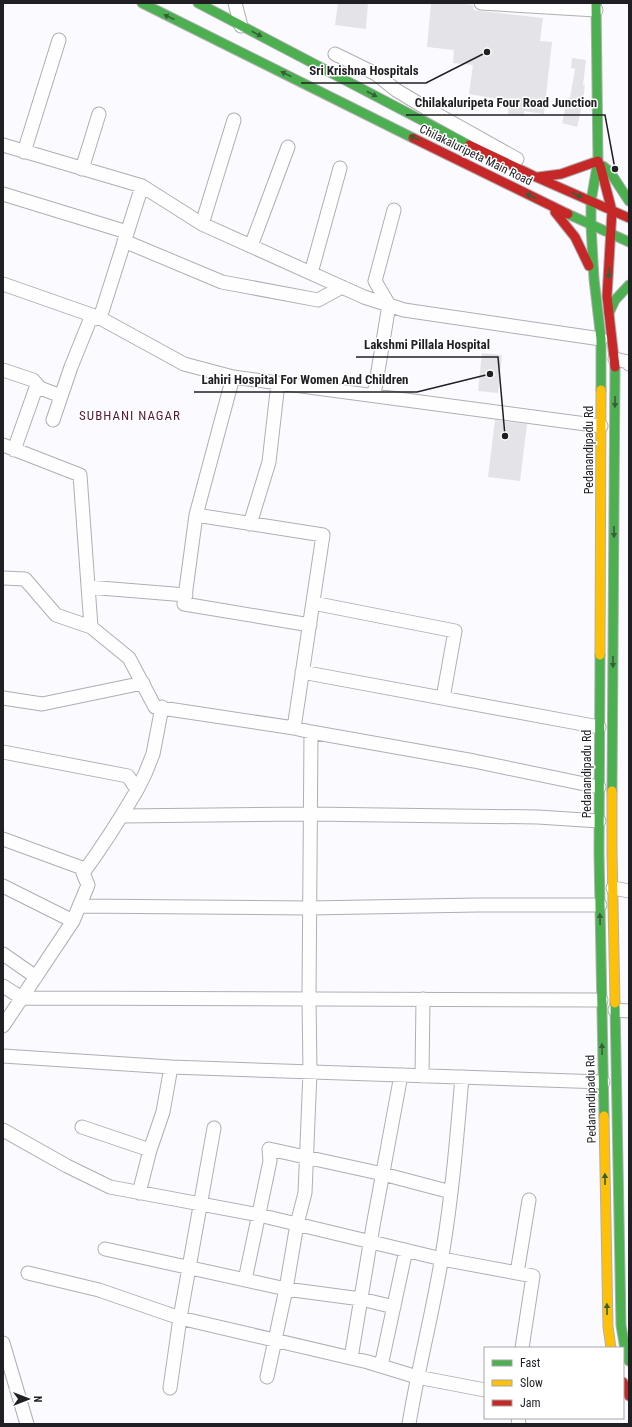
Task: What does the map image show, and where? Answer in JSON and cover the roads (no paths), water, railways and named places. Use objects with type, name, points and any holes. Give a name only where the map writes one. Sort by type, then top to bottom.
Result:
[{"type":"main road","name":"Chilakaluripeta Main Road","points":[[142,3],[548,205],[591,226],[629,242]]},
{"type":"main road","name":"Chilakaluripeta Main Road","points":[[198,3],[455,138],[536,177],[629,218]]},
{"type":"main road","points":[[596,6],[598,161],[612,211],[607,296],[614,359],[613,888],[615,1010],[623,1138],[625,1308],[621,1325],[626,1354],[629,1361]]},
{"type":"main road","points":[[536,177],[550,177],[598,161]]},
{"type":"main road","points":[[598,161],[610,172],[629,201]]},
{"type":"main road","name":"Pedanandipadu Rd","points":[[598,161],[591,201],[591,226],[594,280],[602,339],[599,821],[608,1327],[611,1347]]},
{"type":"main road","points":[[548,205],[570,229],[582,247],[594,280]]},
{"type":"main road","points":[[609,313],[615,300],[629,284]]},
{"type":"main road","points":[[624,1384],[629,1396]]},
{"type":"street","points":[[235,3],[241,26]]},
{"type":"street","points":[[481,3],[596,6]]},
{"type":"street","points":[[24,152],[59,40]]},
{"type":"street","points":[[335,54],[376,74],[396,90],[431,111],[550,177]]},
{"type":"street","points":[[82,169],[99,114]]},
{"type":"street","points":[[202,224],[234,120]]},
{"type":"street","points":[[3,146],[142,186],[202,224],[364,297],[404,310],[602,339]]},
{"type":"street","points":[[251,246],[288,147]]},
{"type":"street","points":[[311,273],[340,168]]},
{"type":"street","points":[[100,318],[142,186]]},
{"type":"street","points":[[3,194],[126,237],[222,282],[318,300],[342,287]]},
{"type":"street","points":[[374,395],[389,305],[375,281],[394,210]]},
{"type":"street","points":[[3,284],[100,318],[184,364],[233,377],[601,426]]},
{"type":"street","points":[[53,420],[90,320],[100,318]]},
{"type":"street","points":[[614,359],[628,362],[629,364]]},
{"type":"street","points":[[3,370],[33,380],[40,388],[61,396]]},
{"type":"street","points":[[233,377],[196,515],[184,604],[310,625]]},
{"type":"street","points":[[250,524],[269,462],[278,383]]},
{"type":"street","points":[[37,384],[9,448],[80,475],[91,627]]},
{"type":"street","points":[[196,515],[323,535],[294,728]]},
{"type":"street","points":[[3,578],[25,580],[56,615],[91,627],[129,658],[156,707],[294,728],[474,761],[599,787]]},
{"type":"street","points":[[88,587],[186,596]]},
{"type":"street","points":[[313,603],[455,631],[443,698]]},
{"type":"street","points":[[302,672],[599,727]]},
{"type":"street","points":[[3,698],[42,704],[143,683]]},
{"type":"street","points":[[3,1026],[73,921],[88,885],[83,872],[122,816],[145,774],[153,754],[162,708]]},
{"type":"street","points":[[267,1376],[286,1289],[297,1224],[305,1193],[310,1072],[309,998],[311,732]]},
{"type":"street","points":[[3,752],[128,776],[137,790]]},
{"type":"street","points":[[122,816],[310,814],[538,817],[599,821]]},
{"type":"street","points":[[3,839],[85,869]]},
{"type":"street","points":[[3,886],[73,921]]},
{"type":"street","points":[[613,888],[629,891]]},
{"type":"street","points":[[79,906],[310,908],[478,904],[600,904]]},
{"type":"street","points":[[3,954],[36,977]]},
{"type":"street","points":[[3,986],[22,998],[602,1000]]},
{"type":"street","points":[[422,1076],[423,999]]},
{"type":"street","points":[[615,1010],[629,1011]]},
{"type":"street","points":[[3,1056],[171,1068],[603,1082]]},
{"type":"street","points":[[139,1193],[150,1150],[163,1112],[171,1068]]},
{"type":"street","points":[[351,1358],[370,1241],[401,1075]]},
{"type":"street","points":[[409,1424],[417,1377],[442,1259],[451,1192],[462,1077]]},
{"type":"street","points":[[82,1127],[150,1150]]},
{"type":"street","points":[[170,1388],[180,1318],[214,1128]]},
{"type":"street","points":[[3,1130],[67,1166],[110,1187],[259,1215],[442,1259],[533,1276],[522,1347]]},
{"type":"street","points":[[245,1280],[270,1161],[269,1149],[383,1174],[451,1192]]},
{"type":"street","points":[[517,1273],[529,1200]]},
{"type":"street","points":[[105,1249],[286,1289],[361,1299],[394,1307]]},
{"type":"street","points":[[381,1366],[406,1250]]},
{"type":"street","points":[[28,1273],[99,1290],[180,1318],[351,1358],[417,1377],[484,1390]]},
{"type":"street","points":[[3,1343],[27,1424]]},
{"type":"place","name":"Sri Krishna Hospitals","points":[[487,52]]},
{"type":"place","name":"Chilakaluripeta Four Road Junction","points":[[615,169]]},
{"type":"place","name":"Lahiri Hospital For Women And Children","points":[[490,374]]},
{"type":"place","name":"Lakshmi Pillala Hospital","points":[[505,436]]},
{"type":"district","name":"SUBHANI NAGAR","points":[[130,415]]}]
